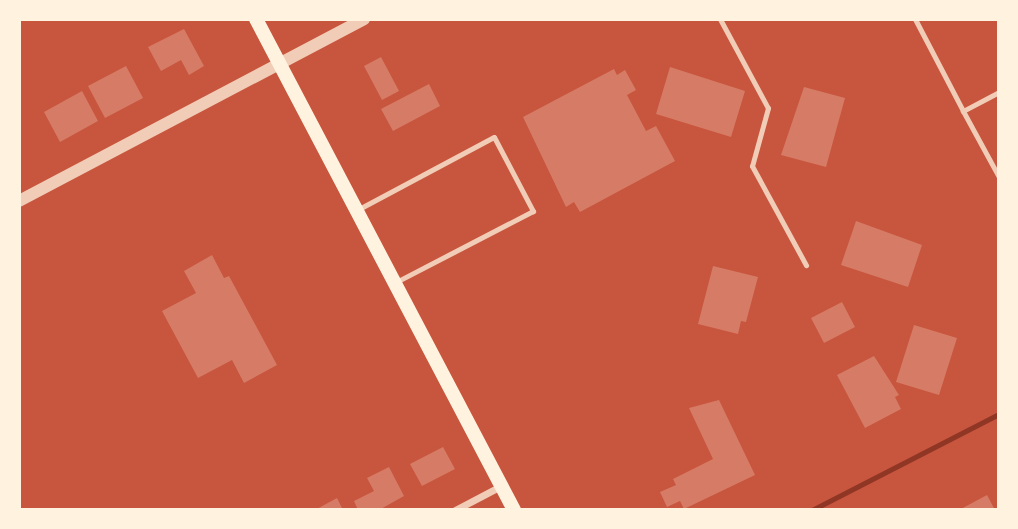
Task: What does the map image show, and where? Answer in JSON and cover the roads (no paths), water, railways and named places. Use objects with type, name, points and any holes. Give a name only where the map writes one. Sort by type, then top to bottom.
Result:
[{"type":"main road","points":[[256,19],[514,510]]},
{"type":"street","points":[[19,201],[364,19]]},
{"type":"street","points":[[455,510],[501,485]]},
{"type":"lane","points":[[720,19],[768,108],[752,166],[806,265]]},
{"type":"lane","points":[[915,19],[999,177]]},
{"type":"lane","points":[[963,111],[999,92]]},
{"type":"lane","points":[[357,209],[494,138],[533,211],[395,283]]},
{"type":"waterway","points":[[812,510],[999,414]]}]
